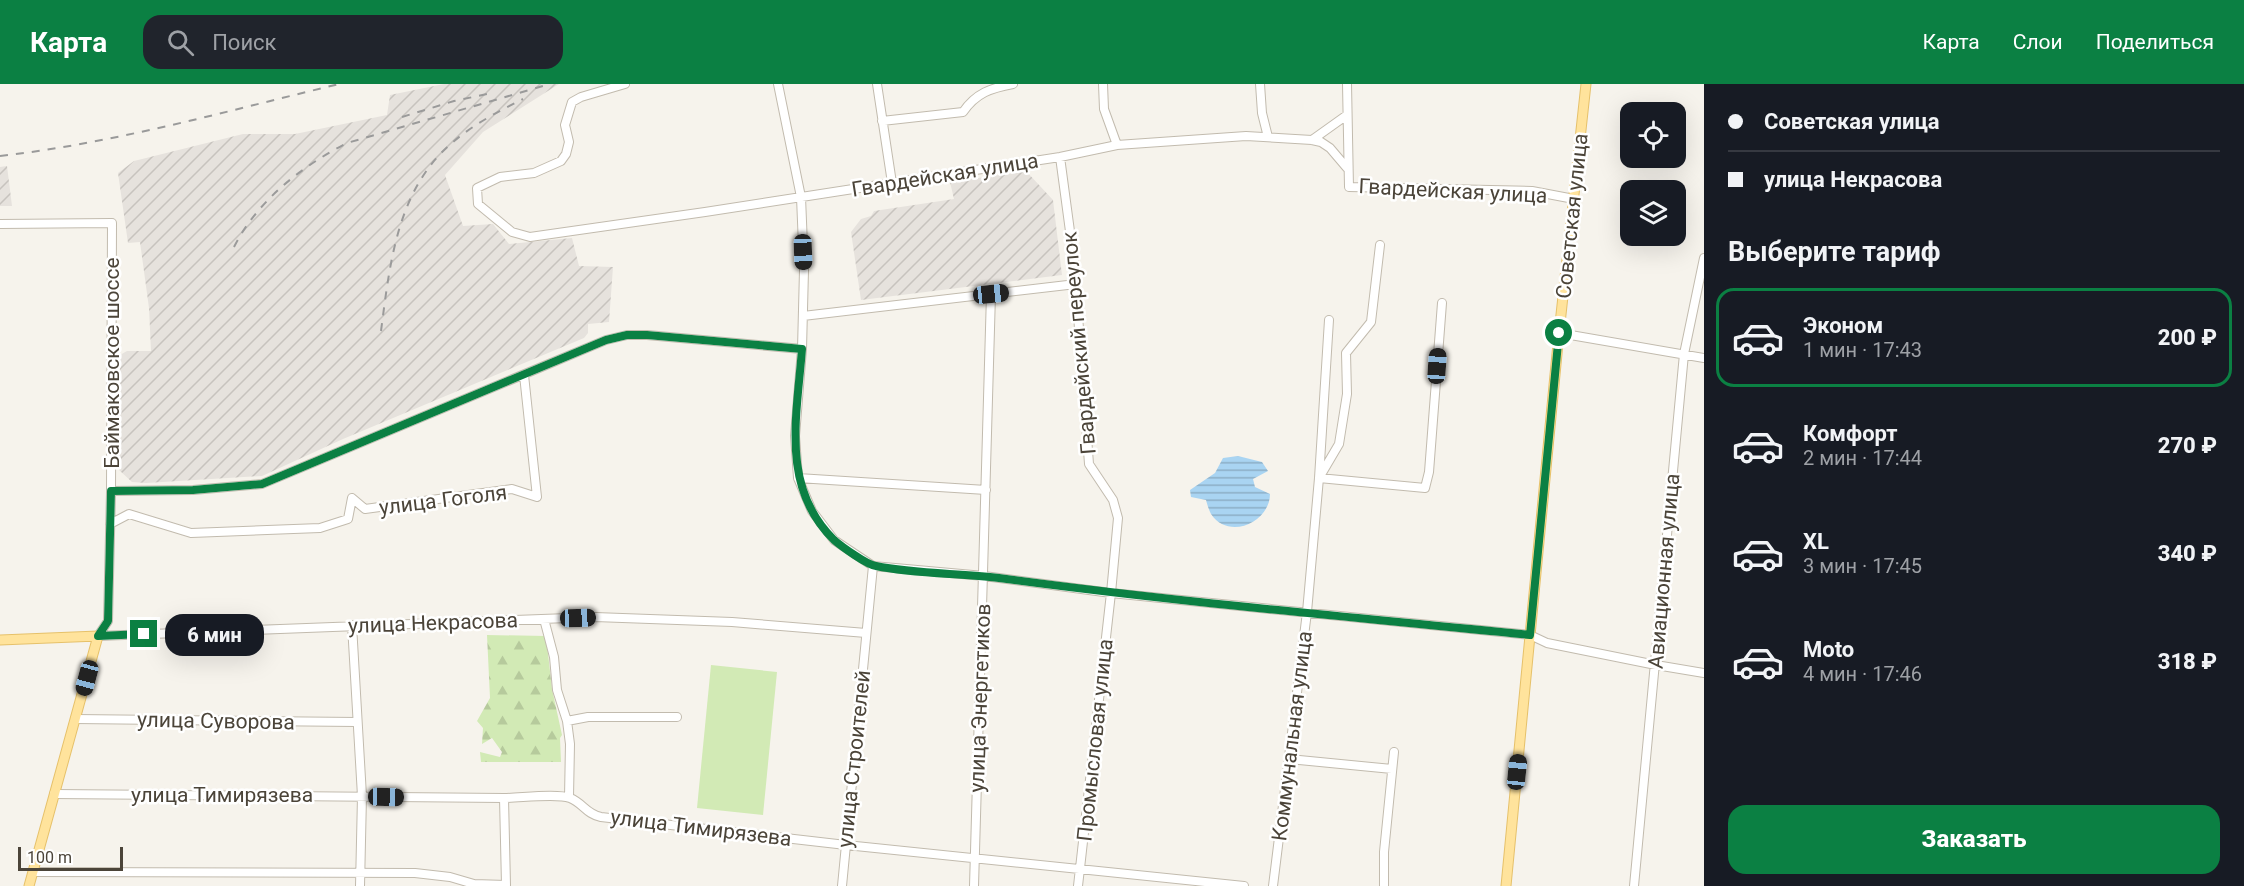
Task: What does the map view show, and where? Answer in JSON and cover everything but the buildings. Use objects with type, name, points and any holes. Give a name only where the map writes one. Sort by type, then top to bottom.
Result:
[{"type":"main road","name":"Советская улица","points":[[1506,886],[1559,333],[1586,84]]},
{"type":"main road","name":"улица Некрасова","points":[[0,640],[98,636]]},
{"type":"main road","name":"Баймаковское шоссе","points":[[29,886],[98,636]]},
{"type":"street","name":"Гвардейская улица","points":[[625,84],[581,97],[572,102],[565,125],[569,142],[566,154],[561,161],[534,173],[500,177],[477,188],[478,204],[512,232],[530,237],[1060,157],[1118,145],[1246,136],[1321,142],[1330,148],[1347,168],[1348,187],[1532,191],[1574,199]]},
{"type":"street","points":[[778,84],[801,197],[803,316],[795,436],[798,478],[812,511],[834,540],[873,566],[984,576],[1112,593],[1530,635],[1547,643],[1656,666],[1704,673]]},
{"type":"street","points":[[876,84],[892,183]]},
{"type":"street","points":[[882,121],[963,112],[971,100],[982,93],[1012,84]]},
{"type":"street","points":[[1103,84],[1104,109],[1118,145]]},
{"type":"street","points":[[1260,84],[1262,112],[1268,137]]},
{"type":"street","points":[[1347,84],[1347,168]]},
{"type":"street","points":[[1312,140],[1347,115]]},
{"type":"street","name":"Гвардейский переулок","points":[[1060,157],[1076,284],[1089,464],[1113,500],[1118,518],[1112,593]]},
{"type":"street","name":"Баймаковское шоссе","points":[[0,224],[112,223],[108,621],[98,636]]},
{"type":"street","name":"Коммунальная улица","points":[[1319,478],[1339,444],[1347,393],[1346,353],[1371,322],[1380,245]]},
{"type":"street","name":"Авиационная улица","points":[[1634,886],[1684,354],[1704,258]]},
{"type":"street","points":[[803,316],[1076,284]]},
{"type":"street","name":"улица Энергетиков","points":[[974,886],[991,294]]},
{"type":"street","points":[[1319,478],[1425,488],[1429,472],[1442,303]]},
{"type":"street","name":"Коммунальная улица","points":[[1273,886],[1307,612],[1319,478],[1329,320]]},
{"type":"street","points":[[1559,333],[1704,358]]},
{"type":"street","points":[[111,491],[193,490],[262,484],[606,340],[627,335],[675,336],[802,349]]},
{"type":"street","name":"улица Гоголя","points":[[110,524],[129,514],[191,532],[320,528],[348,519],[352,498],[365,510],[512,489],[537,497],[524,375]]},
{"type":"street","points":[[798,478],[986,490]]},
{"type":"street","name":"улица Строителей","points":[[842,886],[873,566]]},
{"type":"street","name":"Промысловая улица","points":[[1078,886],[1112,593]]},
{"type":"street","name":"улица Некрасова","points":[[98,636],[595,617],[684,620],[866,633]]},
{"type":"street","points":[[544,619],[554,657],[557,690],[567,721],[570,744],[569,797]]},
{"type":"street","points":[[352,626],[362,796],[360,886]]},
{"type":"street","points":[[567,721],[588,717],[677,717]]},
{"type":"street","name":"улица Суворова","points":[[75,719],[357,722]]},
{"type":"street","points":[[1384,886],[1384,852],[1394,752]]},
{"type":"street","points":[[1289,759],[1392,769]]},
{"type":"street","name":"улица Тимирязева","points":[[54,794],[569,797],[592,815],[846,845],[1080,869],[1180,883],[1244,886]]},
{"type":"street","points":[[33,872],[433,874],[474,884],[506,885],[504,798]]},
{"type":"shaded area","points":[[444,84],[559,84],[483,132],[445,175],[463,226],[493,224],[509,244],[572,238],[579,266],[613,267],[609,322],[588,324],[588,333],[584,338],[343,439],[262,476],[132,482],[119,470],[120,355],[127,351],[151,351],[149,308],[140,242],[128,243],[118,173],[134,161],[243,134],[295,134],[387,115],[390,95]]},
{"type":"shaded area","points":[[7,166],[12,206],[0,206],[0,167]]},
{"type":"shaded area","points":[[1026,171],[1053,200],[1062,275],[861,300],[851,232],[861,219],[871,216],[874,211],[954,199],[950,182]]},
{"type":"green space","points":[[487,635],[546,636],[552,689],[562,735],[560,738],[561,762],[481,762],[480,752],[500,757],[502,752],[492,738],[482,744],[483,728],[477,721],[490,698]]},
{"type":"green space","points":[[711,665],[777,672],[763,815],[697,808]]},
{"type":"water","points":[[1238,456],[1262,462],[1268,471],[1253,479],[1255,487],[1270,494],[1263,513],[1256,520],[1238,527],[1219,522],[1211,514],[1206,500],[1191,497],[1190,490],[1215,473],[1223,458]]},
{"type":"railway","points":[[0,156],[128,135],[339,84]]},
{"type":"railway","points":[[234,247],[255,215],[282,186],[314,162],[347,143],[550,84]]},
{"type":"railway","points":[[402,117],[454,101],[492,93]]},
{"type":"railway","points":[[381,331],[399,229],[414,191],[425,173],[445,149],[457,139],[482,121],[523,99]]},
{"type":"route","points":[[144,634],[98,636],[108,621],[111,491],[193,490],[262,484],[606,340],[627,335],[647,335],[802,349],[795,436],[798,478],[812,511],[834,540],[873,566],[984,576],[1112,593],[1530,635],[1559,333]]}]
